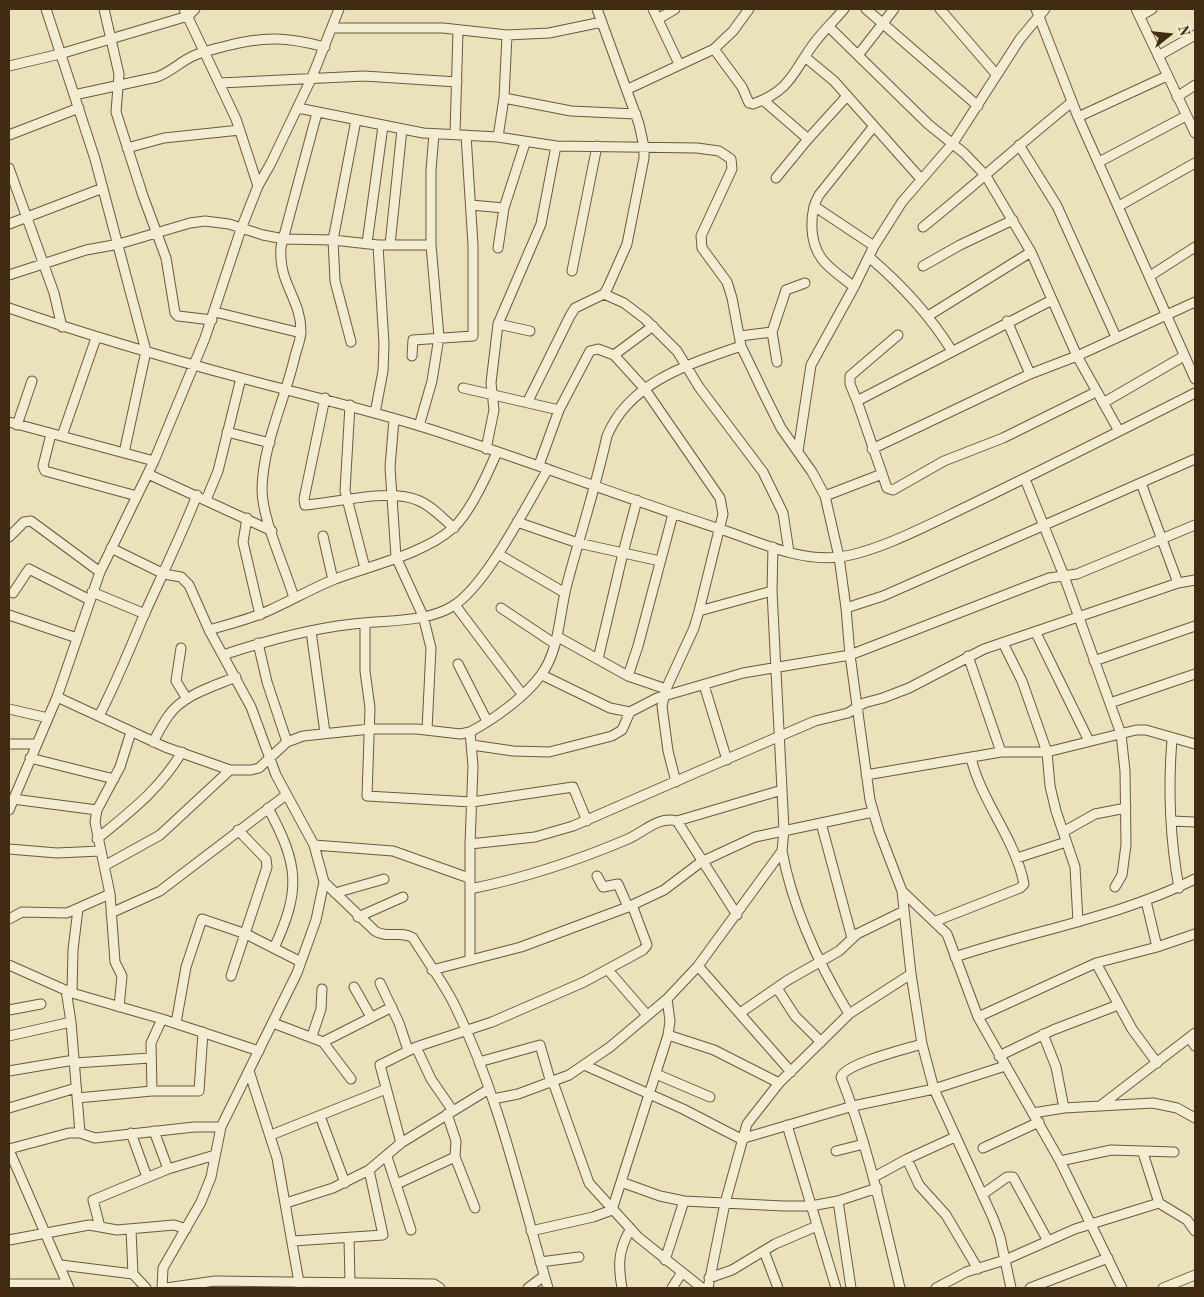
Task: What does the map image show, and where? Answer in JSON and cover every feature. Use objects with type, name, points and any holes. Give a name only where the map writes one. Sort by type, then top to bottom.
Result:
[{"type":"street","points":[[46,9],[103,188],[146,351],[124,453]]},
{"type":"street","points":[[104,9],[119,74],[116,112],[143,196],[158,232],[166,258],[176,315],[213,316],[301,333]]},
{"type":"street","points":[[9,66],[60,54],[195,9]]},
{"type":"street","points":[[9,810],[35,744],[57,697],[100,572],[154,461],[194,365],[213,316],[241,229],[258,186],[298,108],[325,47],[339,9]]},
{"type":"street","points":[[528,401],[575,308],[604,294],[627,244],[642,168],[644,147],[636,114],[596,9]]},
{"type":"street","points":[[652,9],[679,64]]},
{"type":"street","points":[[658,19],[675,9]]},
{"type":"street","points":[[628,89],[714,49],[733,31],[750,9]]},
{"type":"street","points":[[714,49],[742,87],[749,103],[763,100],[776,93],[792,79],[805,57],[844,9]]},
{"type":"street","points":[[866,9],[881,24],[978,106]]},
{"type":"street","points":[[859,54],[894,9]]},
{"type":"street","points":[[940,9],[996,74]]},
{"type":"street","points":[[1152,9],[1138,12],[1195,134]]},
{"type":"street","points":[[798,451],[811,366],[854,288],[874,246],[889,220],[952,143],[978,106],[996,74],[1040,11]]},
{"type":"street","points":[[1040,11],[1078,117],[1195,379]]},
{"type":"street","points":[[186,12],[240,130],[258,186]]},
{"type":"street","points":[[332,28],[392,26],[507,34],[549,33],[602,22]]},
{"type":"street","points":[[829,26],[928,124],[952,143],[986,176],[1014,220],[1031,252],[1077,356],[1119,432]]},
{"type":"street","points":[[456,134],[458,31]]},
{"type":"street","points":[[498,137],[504,98],[507,34]]},
{"type":"street","points":[[1158,56],[1195,35]]},
{"type":"street","points":[[74,95],[170,72],[204,52],[244,41],[277,38],[294,39],[325,47]]},
{"type":"street","points":[[805,57],[834,81],[921,179]]},
{"type":"street","points":[[220,84],[274,82],[312,77],[364,76],[457,82]]},
{"type":"street","points":[[1078,117],[1167,76]]},
{"type":"street","points":[[1177,97],[1195,85]]},
{"type":"street","points":[[776,178],[847,96]]},
{"type":"street","points":[[504,98],[571,111],[636,114]]},
{"type":"street","points":[[763,100],[808,139]]},
{"type":"street","points":[[923,227],[1072,102]]},
{"type":"street","points":[[9,135],[79,108]]},
{"type":"street","points":[[298,108],[383,126],[434,134],[498,137],[526,143],[556,146],[697,148],[719,151],[731,159],[732,169],[701,236],[701,242],[710,260],[727,282],[741,346],[781,428],[798,451],[825,496],[839,557],[866,775],[873,812],[902,891],[911,974],[922,1044],[934,1089],[983,1194],[1000,1237],[1011,1288]]},
{"type":"street","points":[[294,598],[272,531],[262,489],[270,443],[301,333],[299,312],[282,273],[280,260],[317,113]]},
{"type":"street","points":[[1099,162],[1186,116]]},
{"type":"street","points":[[352,342],[335,281],[333,240],[356,120]]},
{"type":"street","points":[[367,244],[383,126]]},
{"type":"street","points":[[854,288],[820,257],[813,233],[814,206],[819,195],[874,126]]},
{"type":"street","points":[[390,245],[402,129]]},
{"type":"street","points":[[127,148],[164,138],[240,130]]},
{"type":"street","points":[[419,426],[434,374],[439,337],[431,245],[431,170],[434,134]]},
{"type":"street","points":[[412,356],[412,340],[439,337],[470,338],[473,336],[475,290],[466,135]]},
{"type":"street","points":[[498,248],[504,208],[526,143]]},
{"type":"street","points":[[1019,145],[1041,178],[1068,227],[1116,338]]},
{"type":"street","points":[[486,449],[494,410],[494,396],[491,384],[498,324],[541,224],[556,146]]},
{"type":"street","points":[[572,271],[597,146]]},
{"type":"street","points":[[1119,206],[1195,163]]},
{"type":"street","points":[[9,168],[59,309],[62,327]]},
{"type":"street","points":[[9,224],[103,188]]},
{"type":"street","points":[[471,205],[504,208]]},
{"type":"street","points":[[814,206],[874,246]]},
{"type":"street","points":[[924,266],[960,245],[1014,220]]},
{"type":"street","points":[[9,275],[86,250],[119,244],[158,232],[205,221],[229,224],[241,229],[284,239],[333,240],[378,245],[431,245]]},
{"type":"street","points":[[376,413],[384,371],[378,245]]},
{"type":"street","points":[[1150,276],[1195,247]]},
{"type":"street","points":[[928,316],[1031,252]]},
{"type":"street","points":[[869,257],[895,279],[928,316],[952,351]]},
{"type":"street","points":[[776,362],[772,332],[786,290],[806,283]]},
{"type":"street","points":[[604,294],[624,303],[653,326],[676,351],[763,472],[783,513],[789,552]]},
{"type":"street","points":[[857,401],[1052,300]]},
{"type":"street","points":[[872,448],[1030,374],[1077,356],[1195,302]]},
{"type":"street","points":[[9,308],[96,338],[241,378],[325,398],[419,426],[539,465],[673,514],[773,547],[789,552],[820,557],[839,557],[887,542],[1025,479],[1195,393]]},
{"type":"street","points":[[1007,322],[1030,374]]},
{"type":"street","points":[[498,324],[530,331]]},
{"type":"street","points":[[614,356],[653,326]]},
{"type":"street","points":[[740,336],[772,332]]},
{"type":"street","points":[[898,335],[850,376],[850,384],[889,490],[893,490],[944,461],[1002,438],[1096,392]]},
{"type":"street","points":[[62,436],[96,338]]},
{"type":"street","points":[[57,697],[153,742],[230,770],[259,768],[287,742],[303,736],[370,729],[427,730],[449,734],[470,732],[522,694],[542,674],[556,640],[564,593],[610,430],[635,396],[644,388],[685,366],[741,346]]},
{"type":"street","points":[[539,465],[559,410],[590,351],[598,349],[614,356],[644,388],[720,498],[723,514],[699,611],[694,628],[664,693],[663,728],[676,782]]},
{"type":"street","points":[[1103,402],[1184,356]]},
{"type":"street","points":[[206,500],[218,471],[241,378]]},
{"type":"street","points":[[32,381],[13,423],[154,461]]},
{"type":"street","points":[[463,388],[494,396],[528,401],[559,410]]},
{"type":"street","points":[[325,398],[304,503],[346,501],[391,494],[418,500],[454,528]]},
{"type":"street","points":[[350,405],[345,481],[346,501],[350,509],[365,568]]},
{"type":"street","points":[[394,419],[390,444],[391,494],[396,557],[424,616],[432,660],[427,730]]},
{"type":"street","points":[[228,432],[270,443]]},
{"type":"street","points":[[51,434],[43,466],[45,471],[137,496]]},
{"type":"street","points":[[209,630],[260,615],[333,580],[423,547],[454,528],[481,486],[497,452]]},
{"type":"street","points":[[846,608],[883,596],[1195,458]]},
{"type":"street","points":[[223,655],[258,643],[312,631],[424,616],[455,606],[474,586],[498,554],[548,469]]},
{"type":"street","points":[[148,474],[272,531]]},
{"type":"street","points":[[825,496],[882,474]]},
{"type":"street","points":[[1025,479],[1064,576],[1121,734],[1126,808],[1124,868],[1115,887]]},
{"type":"street","points":[[1141,483],[1163,538],[1178,583]]},
{"type":"street","points":[[99,716],[122,672],[197,495]]},
{"type":"street","points":[[598,659],[622,552],[637,500]]},
{"type":"street","points":[[628,676],[638,646],[673,514]]},
{"type":"street","points":[[247,518],[243,542],[260,615]]},
{"type":"street","points":[[9,537],[24,522],[31,521],[100,572]]},
{"type":"street","points":[[517,522],[578,543],[660,561]]},
{"type":"street","points":[[472,745],[513,750],[555,750],[612,736],[622,730],[630,712],[664,693],[704,685],[736,674],[850,655],[1049,578],[1077,574],[1195,525]]},
{"type":"street","points":[[323,536],[333,580]]},
{"type":"street","points":[[773,547],[772,592],[784,830],[782,851],[805,930],[848,1014]]},
{"type":"street","points":[[111,548],[164,574],[186,580],[209,630],[251,707],[286,795],[314,845],[324,882],[316,920],[301,962],[222,1127],[211,1177],[201,1202],[162,1268],[164,1288],[216,1281],[300,1285],[350,1283],[434,1284],[440,1288]]},
{"type":"street","points":[[498,554],[564,593]]},
{"type":"street","points":[[14,593],[29,569],[91,596],[145,614]]},
{"type":"street","points":[[470,844],[535,837],[586,821],[815,721],[848,713],[857,707],[909,688],[968,656],[1178,583],[1195,580]]},
{"type":"street","points":[[699,611],[772,592]]},
{"type":"street","points":[[455,606],[522,694]]},
{"type":"street","points":[[501,608],[556,640],[664,693]]},
{"type":"street","points":[[9,615],[77,638]]},
{"type":"street","points":[[365,623],[365,671],[370,708],[367,796],[472,802],[573,787],[586,821]]},
{"type":"street","points":[[1094,661],[1195,626]]},
{"type":"street","points":[[312,631],[325,733]]},
{"type":"street","points":[[1036,633],[1089,741]]},
{"type":"street","points":[[258,643],[267,682],[287,742]]},
{"type":"street","points":[[1003,643],[1022,681],[1047,752],[1050,786],[1075,867],[1078,922]]},
{"type":"street","points":[[181,648],[176,681],[187,699]]},
{"type":"street","points":[[968,656],[1001,752]]},
{"type":"street","points":[[458,664],[487,721]]},
{"type":"street","points":[[542,674],[610,708],[630,712]]},
{"type":"street","points":[[1110,704],[1195,674]]},
{"type":"street","points":[[153,742],[169,714],[187,699],[236,677]]},
{"type":"street","points":[[704,685],[727,760]]},
{"type":"street","points":[[9,709],[48,718]]},
{"type":"street","points":[[866,775],[1001,752],[1047,752],[1136,730],[1146,730],[1195,744]]},
{"type":"street","points":[[120,1007],[122,976],[115,962],[106,865],[100,851],[95,822],[97,810],[114,779],[131,732]]},
{"type":"street","points":[[470,732],[472,745],[470,959]]},
{"type":"street","points":[[1172,738],[1169,770],[1174,860],[1179,888]]},
{"type":"street","points":[[9,744],[35,744]]},
{"type":"street","points":[[97,839],[168,776],[182,752]]},
{"type":"street","points":[[30,758],[114,779]]},
{"type":"street","points":[[936,921],[1023,887],[1017,858],[975,775],[971,758]]},
{"type":"street","points":[[106,865],[160,835],[230,770]]},
{"type":"street","points":[[470,889],[541,873],[630,838],[664,820],[677,821],[782,790]]},
{"type":"street","points":[[111,913],[160,891],[286,795]]},
{"type":"street","points":[[13,799],[97,810]]},
{"type":"street","points":[[268,808],[285,842],[294,883],[283,928],[274,948]]},
{"type":"street","points":[[1063,832],[1095,814],[1126,808]]},
{"type":"street","points":[[432,970],[522,947],[630,906],[664,890],[701,862],[755,837],[873,812]]},
{"type":"street","points":[[677,821],[701,862],[737,915]]},
{"type":"street","points":[[1172,822],[1195,822]]},
{"type":"street","points":[[821,823],[852,938]]},
{"type":"street","points":[[231,976],[267,864],[266,859],[238,830]]},
{"type":"street","points":[[1017,858],[1066,842]]},
{"type":"street","points":[[314,845],[393,852],[470,878]]},
{"type":"street","points":[[9,849],[57,853],[100,851]]},
{"type":"street","points":[[493,1099],[552,1082],[569,1075],[610,1048],[667,999],[698,966],[782,851]]},
{"type":"street","points":[[401,1144],[380,1065],[412,1048],[492,1022],[608,970],[646,948],[630,906],[618,884],[603,887],[597,876]]},
{"type":"street","points":[[334,893],[384,879]]},
{"type":"street","points":[[955,957],[994,944],[1078,922],[1146,901],[1179,888],[1195,879]]},
{"type":"street","points":[[324,882],[358,917],[382,935],[410,936],[449,995],[466,1030],[493,1099],[524,1196],[531,1231],[548,1288]]},
{"type":"street","points":[[902,891],[914,904],[936,921],[947,934],[978,1017],[1060,1161],[1122,1288]]},
{"type":"street","points":[[9,919],[22,912],[58,915],[78,909],[110,894]]},
{"type":"street","points":[[358,917],[403,897]]},
{"type":"street","points":[[1146,901],[1157,947]]},
{"type":"street","points":[[78,909],[69,991],[80,1133]]},
{"type":"street","points":[[740,1014],[776,988],[839,951],[852,938],[904,911]]},
{"type":"street","points":[[176,1023],[186,967],[202,919],[246,934],[301,962]]},
{"type":"street","points":[[978,1017],[1096,963],[1157,947],[1195,934]]},
{"type":"street","points":[[1096,963],[1132,1029],[1158,1063]]},
{"type":"street","points":[[9,965],[69,991],[162,1018],[259,1051]]},
{"type":"street","points":[[698,966],[791,1072]]},
{"type":"street","points":[[608,970],[647,1015]]},
{"type":"street","points":[[708,1288],[724,1203],[741,1139],[747,1124],[779,1083],[848,1014],[911,974]]},
{"type":"street","points":[[380,983],[412,1048],[450,1113],[456,1141],[455,1157],[475,1208]]},
{"type":"street","points":[[354,987],[371,1017]]},
{"type":"street","points":[[776,988],[795,1016],[820,1042]]},
{"type":"street","points":[[312,1036],[321,1009],[322,990]]},
{"type":"street","points":[[612,1210],[651,1095],[668,1035],[670,1021],[667,999]]},
{"type":"street","points":[[9,1010],[41,1004]]},
{"type":"street","points":[[999,1056],[1043,1034],[1118,1005]]},
{"type":"street","points":[[323,1042],[392,1007]]},
{"type":"street","points":[[152,1091],[150,1058],[153,1034],[162,1018]]},
{"type":"street","points":[[9,1036],[71,1022]]},
{"type":"street","points":[[273,1023],[312,1036],[323,1042],[351,1079]]},
{"type":"street","points":[[77,1098],[152,1091],[199,1092],[203,1032]]},
{"type":"street","points":[[1043,1034],[1056,1067],[1064,1108]]},
{"type":"street","points":[[668,1035],[714,1050],[779,1083]]},
{"type":"street","points":[[1100,1106],[1192,1036],[1195,1046]]},
{"type":"street","points":[[479,1062],[540,1044],[589,1182],[630,1230],[681,1274],[702,1288]]},
{"type":"street","points":[[900,1288],[874,1177],[853,1106],[841,1077],[845,1071],[882,1056],[922,1044]]},
{"type":"street","points":[[9,1071],[75,1061],[150,1058]]},
{"type":"street","points":[[584,1065],[741,1139],[853,1106],[934,1089],[1005,1066]]},
{"type":"street","points":[[249,1071],[271,1135],[286,1203],[300,1285]]},
{"type":"street","points":[[656,1074],[710,1096]]},
{"type":"street","points":[[9,1108],[76,1088]]},
{"type":"street","points":[[286,1203],[345,1183],[369,1170],[401,1144],[489,1088]]},
{"type":"street","points":[[271,1135],[386,1089]]},
{"type":"street","points":[[1033,1113],[1064,1108],[1153,1102],[1176,1108],[1195,1118]]},
{"type":"street","points":[[320,1116],[345,1183]]},
{"type":"street","points":[[983,1148],[1039,1122]]},
{"type":"street","points":[[786,1125],[836,1288]]},
{"type":"street","points":[[14,1285],[68,1286],[9,1149],[60,1135],[80,1133],[95,1138],[154,1130],[222,1127]]},
{"type":"street","points":[[154,1130],[168,1169]]},
{"type":"street","points":[[131,1133],[147,1177]]},
{"type":"street","points":[[874,1177],[906,1159],[955,1137]]},
{"type":"street","points":[[836,1151],[864,1144]]},
{"type":"street","points":[[1060,1161],[1101,1151],[1174,1152]]},
{"type":"street","points":[[1143,1153],[1159,1203],[1187,1220],[1195,1231]]},
{"type":"street","points":[[100,1227],[93,1200],[168,1169],[215,1155]]},
{"type":"street","points":[[387,1157],[411,1230]]},
{"type":"street","points":[[397,1184],[455,1157]]},
{"type":"street","points":[[906,1159],[919,1185],[946,1215],[978,1269]]},
{"type":"street","points":[[293,1242],[383,1235],[369,1170]]},
{"type":"street","points":[[983,1194],[1007,1178],[1013,1177],[1048,1241]]},
{"type":"street","points":[[621,1182],[660,1196],[684,1200],[811,1206],[838,1201],[877,1188]]},
{"type":"street","points":[[665,1260],[684,1200]]},
{"type":"street","points":[[838,1201],[851,1288]]},
{"type":"street","points":[[936,1288],[1091,1223],[1159,1203]]},
{"type":"street","points":[[531,1231],[593,1217],[612,1210]]},
{"type":"street","points":[[1187,1220],[1195,1215]]},
{"type":"street","points":[[9,1240],[89,1225],[130,1230],[174,1225],[186,1229]]},
{"type":"street","points":[[709,1278],[732,1270],[764,1251],[817,1226]]},
{"type":"street","points":[[130,1230],[133,1274],[146,1288]]},
{"type":"street","points":[[622,1288],[620,1253],[622,1244],[630,1230]]},
{"type":"street","points":[[348,1238],[350,1283]]},
{"type":"street","points":[[764,1251],[778,1288]]},
{"type":"street","points":[[540,1262],[579,1257]]},
{"type":"street","points":[[1030,1288],[1108,1258]]},
{"type":"street","points":[[60,1265],[133,1274]]},
{"type":"street","points":[[672,1288],[681,1274]]},
{"type":"street","points":[[1163,1288],[1195,1275]]},
{"type":"street","points":[[528,1288],[544,1276]]}]
